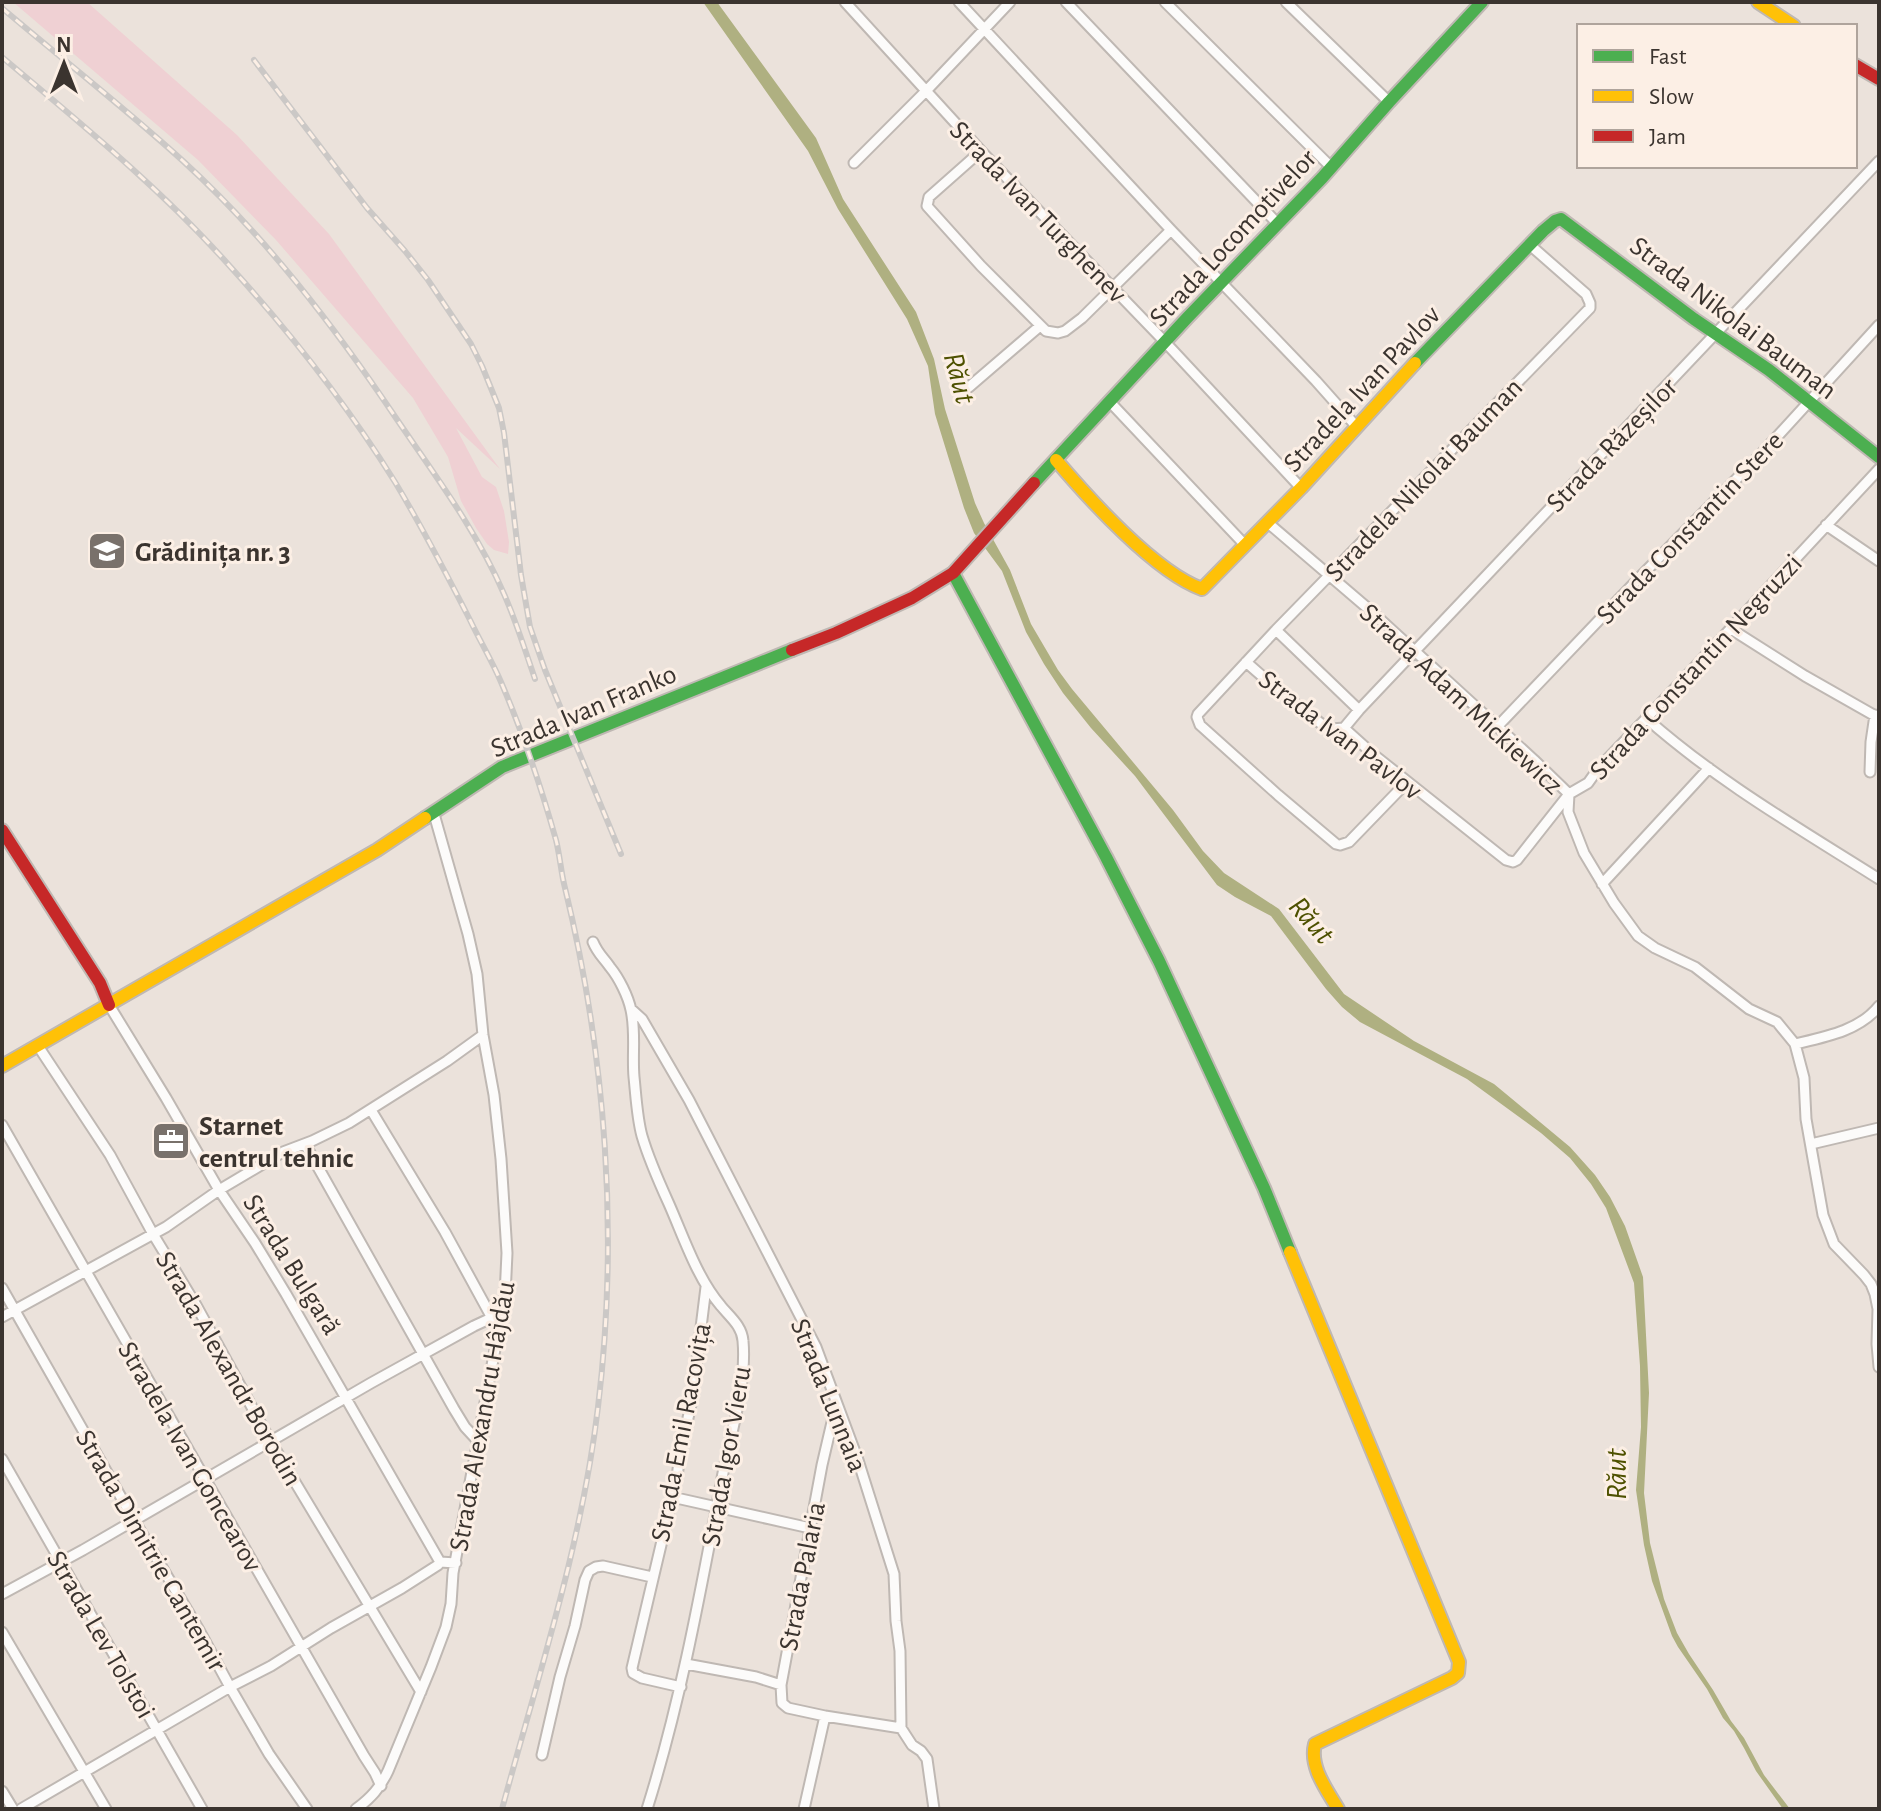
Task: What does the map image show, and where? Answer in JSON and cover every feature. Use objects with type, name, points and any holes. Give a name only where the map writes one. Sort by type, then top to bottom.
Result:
[{"type":"street","name":"Strada Ivan Turghenev","points":[[845,2],[981,151],[1301,488]]},
{"type":"street","points":[[959,2],[1356,426]]},
{"type":"street","points":[[854,163],[1010,2]]},
{"type":"street","points":[[1066,2],[1278,224]]},
{"type":"street","points":[[1165,2],[1331,167]]},
{"type":"street","points":[[1286,2],[1389,102]]},
{"type":"street","name":"Strada Locomotivelor","points":[[1014,504],[1482,2]]},
{"type":"street","points":[[1758,2],[1791,24]]},
{"type":"street","points":[[1857,66],[1879,79]]},
{"type":"street","points":[[981,151],[929,197],[927,206],[981,266],[1040,326],[1051,333],[1065,331],[1094,308],[1171,230]]},
{"type":"street","name":"Strada Răzeșilor","points":[[1344,728],[1879,161]]},
{"type":"street","name":"Strada Nikolai Bauman","points":[[1558,219],[1564,220],[1694,319],[1769,370],[1879,457]]},
{"type":"street","name":"Stradela Ivan Pavlov","points":[[1056,460],[1066,474],[1135,542],[1180,578],[1200,589],[1301,488],[1419,358],[1558,219]]},
{"type":"street","name":"Stradela Nikolai Bauman","points":[[1407,782],[1349,842],[1336,844],[1200,725],[1197,717],[1276,630],[1590,308],[1586,294],[1530,245]]},
{"type":"street","name":"Strada Constantin Stere","points":[[1497,727],[1763,452],[1879,325]]},
{"type":"street","points":[[969,387],[1040,326]]},
{"type":"street","points":[[1110,402],[1245,545]]},
{"type":"street","name":"Strada Constantin Negruzzi","points":[[1513,862],[1569,794],[1588,783],[1879,469]]},
{"type":"street","name":"Strada Ivan Franko","points":[[2,1066],[377,850],[502,767],[836,633],[922,593],[953,573],[1014,504]]},
{"type":"street","name":"Strada Adam Mickiewicz","points":[[1267,522],[1330,575],[1569,794],[1567,805],[1584,853],[1638,936],[1655,948],[1695,967],[1749,1009],[1777,1022],[1795,1044]]},
{"type":"street","points":[[1826,525],[1879,561]]},
{"type":"street","points":[[953,573],[1159,961],[1264,1188],[1459,1662],[1458,1673],[1452,1678],[1315,1744],[1313,1761],[1338,1809]]},
{"type":"street","points":[[1731,629],[1805,676],[1877,716],[1871,742],[1870,772]]},
{"type":"street","name":"Strada Ivan Pavlov","points":[[1276,630],[1359,710]]},
{"type":"street","name":"Strada Ivan Pavlov","points":[[1246,662],[1324,726],[1344,728],[1407,782],[1506,860],[1513,862]]},
{"type":"street","points":[[1646,718],[1761,804],[1879,879]]},
{"type":"street","points":[[1602,884],[1709,768]]},
{"type":"street","name":"Strada Alexandru Hâjdău","points":[[356,1809],[381,1786],[449,1616],[507,1276],[495,1106],[477,974],[434,814]]},
{"type":"street","name":"Strada Bulgară","points":[[2,830],[94,974],[109,1005],[219,1190],[255,1243],[440,1562]]},
{"type":"street","name":"Strada Igor Vieru","points":[[593,942],[598,954],[613,971],[631,1009],[634,1078],[641,1133],[655,1173],[706,1287],[735,1322],[743,1339],[736,1418],[686,1664],[665,1752],[647,1809]]},
{"type":"street","points":[[1879,1006],[1855,1026],[1795,1044],[1804,1078],[1806,1119],[1823,1215],[1834,1244],[1864,1275],[1875,1294],[1879,1367]]},
{"type":"street","name":"Strada Lunnaia","points":[[631,1009],[642,1019],[689,1100],[816,1347],[858,1460],[894,1574],[900,1651],[901,1728]]},
{"type":"street","points":[[2,1317],[153,1234],[283,1152],[339,1128],[371,1110],[483,1035]]},
{"type":"street","name":"Strada Alexandr Borodin","points":[[38,1046],[99,1136],[271,1442],[421,1692]]},
{"type":"street","points":[[371,1110],[445,1232],[492,1318]]},
{"type":"street","name":"Stradela Ivan Goncearov","points":[[2,1125],[381,1786]]},
{"type":"street","points":[[1811,1144],[1879,1128]]},
{"type":"street","points":[[305,1144],[458,1416],[477,1440]]},
{"type":"street","name":"Strada Emil Racovița","points":[[681,1687],[642,1678],[633,1673],[633,1663],[692,1400],[706,1287]]},
{"type":"street","name":"Strada Dimitrie Cantemir","points":[[2,1288],[269,1754],[307,1809]]},
{"type":"street","points":[[2,1594],[502,1313]]},
{"type":"street","name":"Strada Palaria","points":[[836,1405],[781,1685],[782,1703],[785,1707],[825,1716],[901,1728]]},
{"type":"street","name":"Strada Lev Tolstoi","points":[[2,1459],[202,1809]]},
{"type":"street","points":[[672,1497],[810,1528]]},
{"type":"street","points":[[21,1809],[271,1666],[440,1562],[456,1563]]},
{"type":"street","name":"Strada Emil Racovița","points":[[542,1755],[589,1571],[603,1566],[652,1577]]},
{"type":"street","points":[[2,1632],[106,1809]]},
{"type":"street","points":[[686,1664],[756,1677],[781,1685]]},
{"type":"street","points":[[804,1809],[825,1716]]},
{"type":"street","points":[[901,1728],[912,1745],[927,1759],[934,1809]]},
{"type":"street","points":[[2,1791],[13,1809]]},
{"type":"shaded area","points":[[13,2],[87,2],[237,135],[329,234],[500,469],[456,428],[482,477],[496,487],[504,511],[508,554],[494,550],[476,528],[461,501],[448,457],[413,398],[276,240],[198,160]]},
{"type":"shaded area","points":[[703,2],[717,2],[816,138],[843,199],[916,312],[934,359],[945,409],[975,503],[1010,570],[1031,624],[1072,689],[1173,810],[1203,851],[1224,873],[1279,909],[1344,994],[1414,1041],[1494,1084],[1570,1147],[1610,1197],[1625,1226],[1643,1277],[1649,1393],[1644,1493],[1650,1543],[1664,1599],[1689,1654],[1744,1738],[1764,1775],[1790,1809],[1783,1809],[1756,1771],[1734,1731],[1678,1647],[1652,1581],[1636,1490],[1641,1427],[1634,1283],[1606,1208],[1570,1158],[1541,1133],[1467,1079],[1360,1022],[1342,1007],[1271,916],[1217,885],[1135,776],[1063,693],[1026,632],[1002,571],[974,533],[935,414],[928,366],[907,319],[838,209],[808,151]]},
{"type":"railway","points":[[2,8],[183,161],[242,220],[297,283],[372,384],[468,525],[504,594],[535,679]]},
{"type":"railway","points":[[2,57],[118,156],[201,235],[294,341],[357,424],[415,516],[497,674],[531,760],[556,840],[579,952],[599,1081],[608,1211],[604,1342],[591,1458],[581,1509],[558,1610],[502,1809]]},
{"type":"railway","points":[[254,60],[367,208],[428,280],[482,366],[499,408],[504,433],[530,627],[621,854]]},
{"type":"traffic: fast","points":[[1034,483],[1322,178],[1482,2]]},
{"type":"traffic: fast","points":[[1415,363],[1543,231],[1561,219],[1694,319],[1769,370],[1879,457]]},
{"type":"traffic: fast","points":[[953,573],[1159,961],[1264,1188],[1290,1252]]},
{"type":"traffic: fast","points":[[425,818],[502,767],[792,650]]},
{"type":"traffic: slow","points":[[1758,2],[1791,24]]},
{"type":"traffic: slow","points":[[1056,460],[1144,551],[1164,567],[1202,589],[1301,488],[1415,363]]},
{"type":"traffic: slow","points":[[2,1066],[377,850],[425,818]]},
{"type":"traffic: slow","points":[[1290,1252],[1459,1662],[1458,1673],[1452,1678],[1315,1744],[1317,1770],[1338,1809]]},
{"type":"traffic: jam","points":[[1857,66],[1879,79]]},
{"type":"traffic: jam","points":[[792,650],[912,598],[953,573],[1034,483]]},
{"type":"traffic: jam","points":[[2,830],[100,983],[109,1005]]},
{"type":"place","name":"Grădinița nr. 3","points":[[107,551]]},
{"type":"place","name":"Starnet centrul tehnic","points":[[171,1141]]},
{"type":"water label","name":"Răut","points":[[960,378]]},
{"type":"water label","name":"Răut","points":[[1312,920]]},
{"type":"water label","name":"Răut","points":[[1616,1474]]}]
